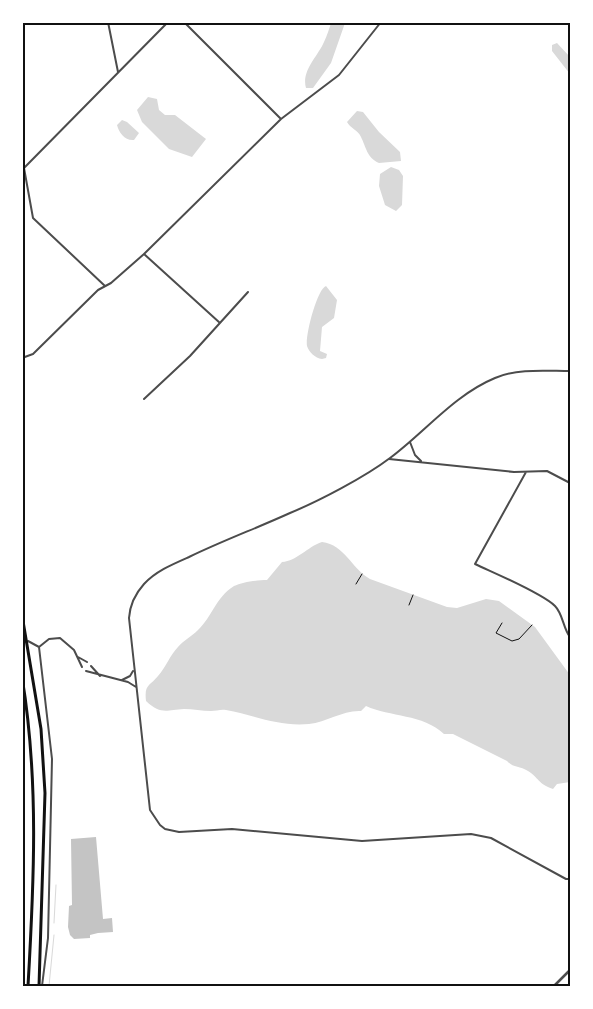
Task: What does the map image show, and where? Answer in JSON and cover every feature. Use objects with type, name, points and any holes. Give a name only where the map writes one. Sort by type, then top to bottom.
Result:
[{"type":"highway","points":[[22,615],[28,641],[41,729],[45,793],[41,986]]},
{"type":"highway","points":[[22,677],[30,738],[34,802],[28,986]]},
{"type":"street","points":[[108,22],[118,72]]},
{"type":"street","points":[[105,286],[33,218],[24,168],[168,22]]},
{"type":"street","points":[[184,22],[281,119]]},
{"type":"street","points":[[22,358],[33,354],[98,290],[144,254],[281,119],[339,74],[381,22]]},
{"type":"street","points":[[144,254],[220,323]]},
{"type":"street","points":[[144,399],[190,356],[248,292]]},
{"type":"street","points":[[570,371],[523,372],[497,377],[437,416],[389,459],[291,513],[225,540],[154,575],[137,592],[130,609],[134,669],[150,810],[155,822],[165,829],[180,832],[232,829],[362,841],[471,834],[490,838],[566,879],[570,879]]},
{"type":"street","points":[[410,442],[415,455],[422,462]]},
{"type":"street","points":[[389,459],[454,467],[526,472],[547,471],[570,483]]},
{"type":"street","points":[[526,472],[476,564],[550,602],[560,613],[570,637]]},
{"type":"street","points":[[39,647],[48,639],[56,637],[65,642],[78,657],[82,667]]},
{"type":"street","points":[[28,641],[39,647]]},
{"type":"street","points":[[39,647],[52,759],[48,938],[41,986]]},
{"type":"street","points":[[78,657],[87,662]]},
{"type":"street","points":[[91,666],[100,676]]},
{"type":"street","points":[[122,680],[130,676],[134,669]]},
{"type":"street","points":[[86,671],[122,680],[136,687]]},
{"type":"street","points":[[554,986],[570,970]]},
{"type":"path","points":[[356,584],[362,574]]},
{"type":"path","points":[[410,605],[412,595]]},
{"type":"path","points":[[502,623],[496,633],[512,641],[519,639],[532,625]]},
{"type":"shaded area","points":[[331,23],[345,23],[331,63],[313,88],[306,88],[305,82],[308,70],[324,42]]},
{"type":"shaded area","points":[[557,43],[570,57],[570,74],[552,51],[552,45]]},
{"type":"shaded area","points":[[148,97],[157,99],[159,110],[165,115],[175,115],[206,139],[192,157],[169,149],[142,122],[137,110]]},
{"type":"shaded area","points":[[357,111],[363,112],[379,132],[400,152],[401,161],[379,163],[372,158],[367,152],[360,135],[347,122]]},
{"type":"shaded area","points":[[122,120],[139,133],[134,140],[125,138],[119,131],[117,125]]},
{"type":"shaded area","points":[[391,167],[399,170],[403,176],[402,205],[396,211],[385,205],[379,186],[380,174]]},
{"type":"shaded area","points":[[326,286],[337,300],[334,318],[322,327],[320,351],[327,354],[326,358],[322,359],[311,352],[307,346],[307,341],[310,323],[319,295]]},
{"type":"shaded area","points":[[322,542],[337,548],[370,579],[447,607],[457,608],[486,599],[499,601],[535,627],[570,675],[570,782],[557,784],[553,789],[541,783],[528,771],[512,765],[453,734],[444,734],[436,728],[416,719],[375,710],[366,706],[361,711],[348,712],[316,723],[287,724],[224,710],[184,709],[164,711],[146,701],[148,686],[161,672],[178,647],[203,625],[218,601],[228,591],[241,583],[267,580],[282,562],[297,557]]},
{"type":"building","points":[[96,837],[103,919],[112,918],[113,932],[90,935],[90,938],[74,939],[70,935],[68,927],[69,906],[72,905],[71,839]]},
{"type":"waterway","points":[[54,923],[56,885]]},
{"type":"waterway","points":[[49,986],[54,935]]}]
